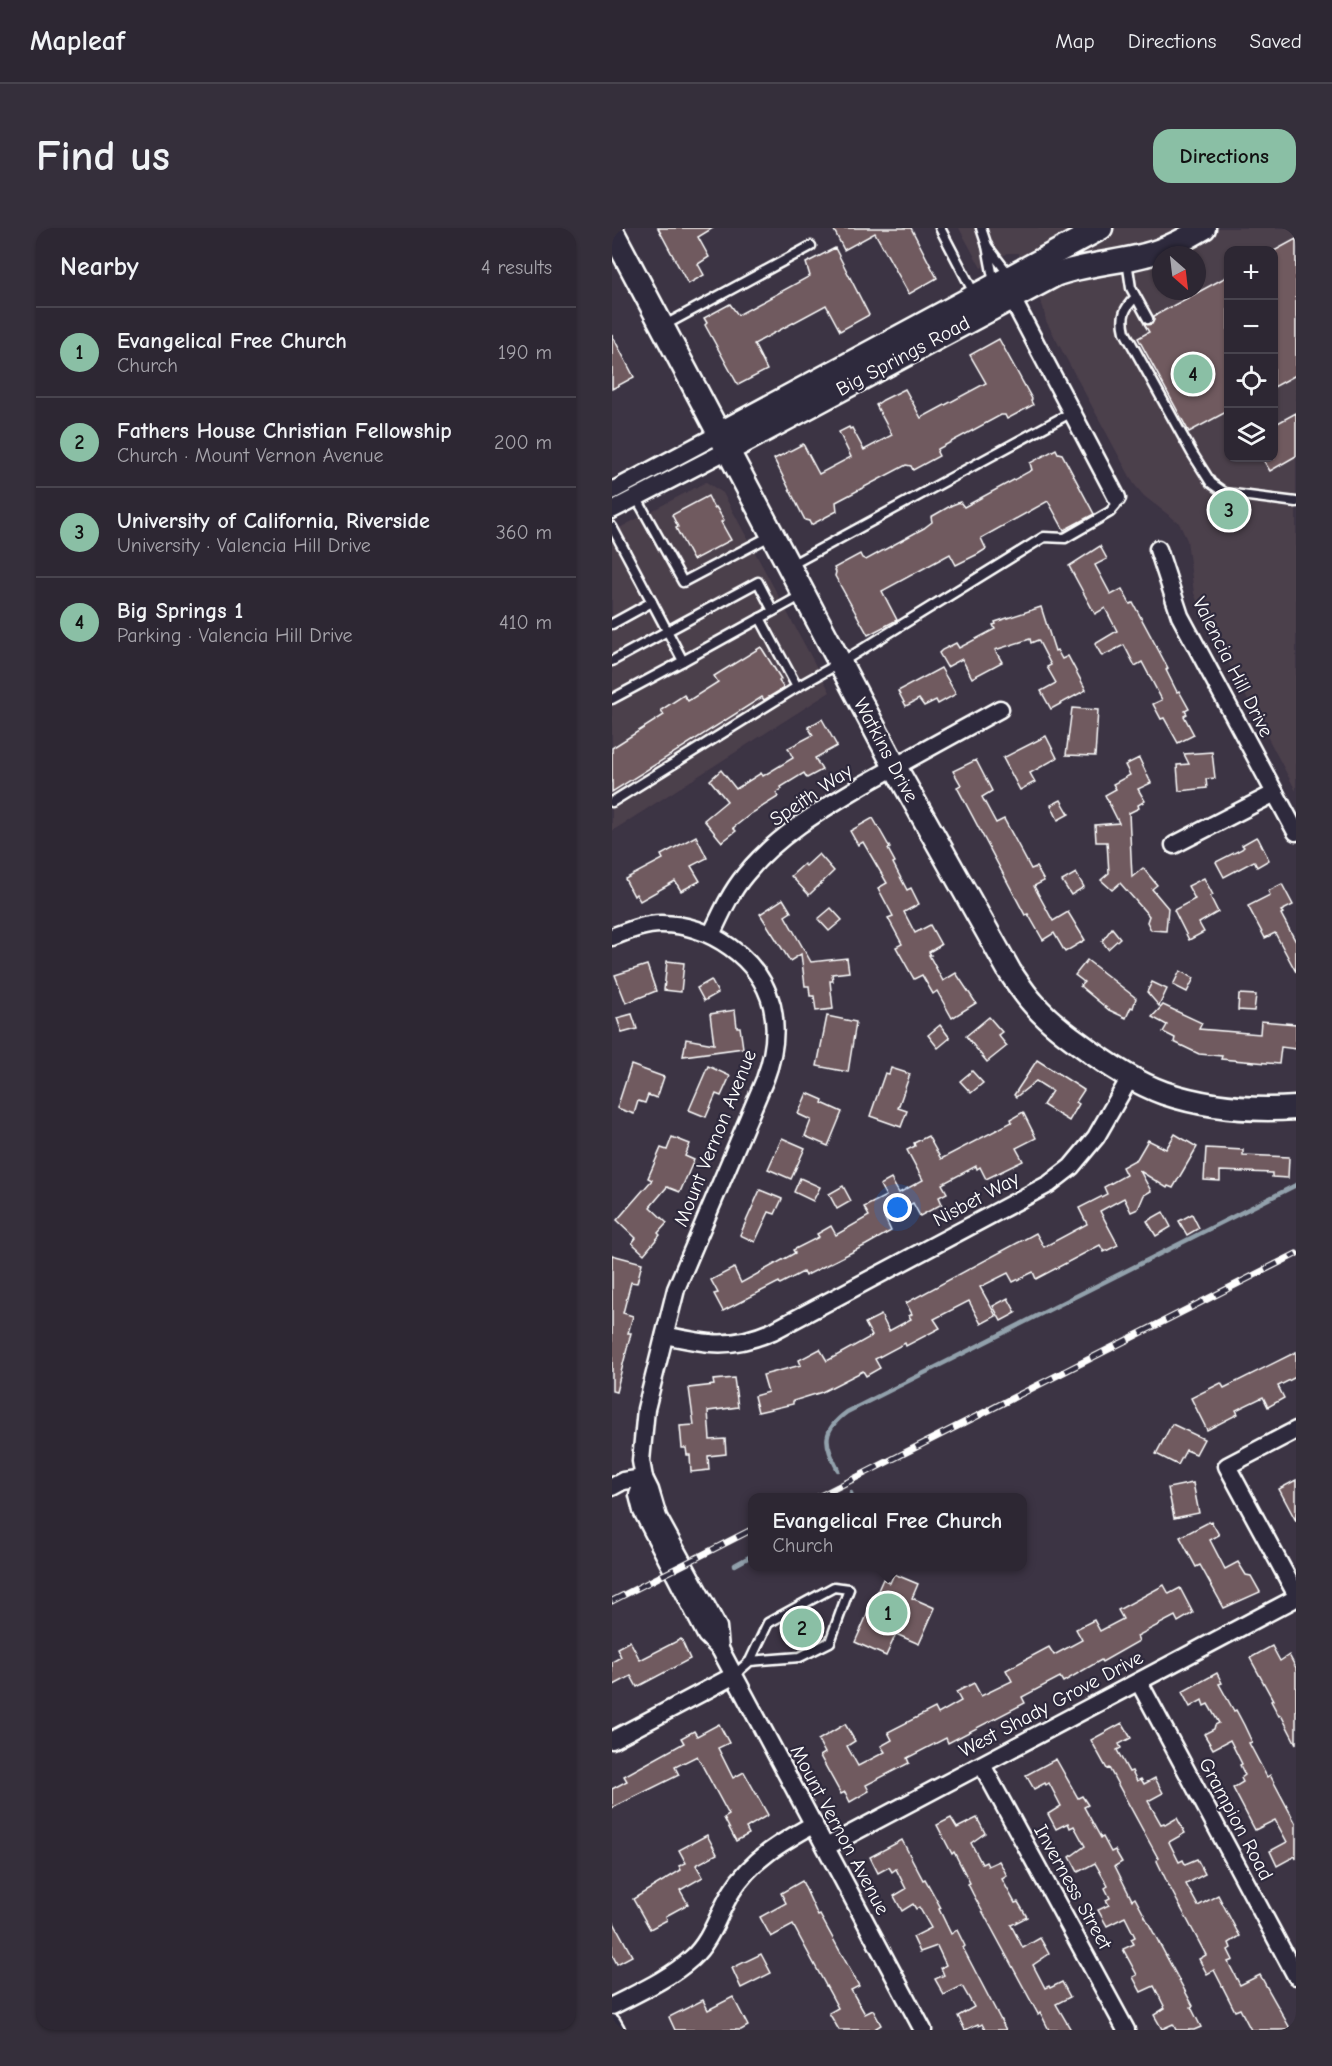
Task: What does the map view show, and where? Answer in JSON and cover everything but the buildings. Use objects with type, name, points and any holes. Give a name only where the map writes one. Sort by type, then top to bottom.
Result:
[{"type":"main road","name":"Big Springs Road","points":[[724,442],[1101,228]]},
{"type":"main road","name":"Big Springs Road","points":[[724,442],[999,287],[1055,275],[1076,267],[1127,260],[1167,248],[1203,228]]},
{"type":"main road","name":"Watkins Drive","points":[[612,231],[895,767],[1010,972],[1032,1003],[1063,1032],[1093,1054],[1162,1092],[1231,1107],[1271,1110],[1296,1108]]},
{"type":"street","points":[[999,287],[1073,412],[1117,498]]},
{"type":"street","name":"Big Springs Road","points":[[614,486],[724,442]]},
{"type":"street","name":"Big Springs Road","points":[[612,510],[724,442]]},
{"type":"street","name":"Valencia Hill Drive","points":[[1158,549],[1180,616],[1296,832]]},
{"type":"street","name":"Speith Way","points":[[711,935],[730,896],[744,876],[779,841],[822,810],[1000,709]]},
{"type":"street","points":[[1174,845],[1275,792]]},
{"type":"street","name":"Mount Vernon Avenue","points":[[612,937],[648,925],[662,924],[684,926],[711,935],[730,946],[745,959],[764,987],[771,1004],[775,1035],[773,1057],[676,1289],[646,1409],[641,1461],[644,1478],[638,1495],[642,1511],[706,1635],[720,1649],[923,2030]]},
{"type":"street","name":"Nisbet Way","points":[[665,1335],[716,1344],[754,1339],[1029,1196],[1071,1167],[1096,1137],[1131,1076]]},
{"type":"street","points":[[1296,1430],[1227,1466],[1296,1596]]},
{"type":"street","points":[[612,1487],[623,1481],[644,1478]]},
{"type":"street","name":"West Shady Grove Drive","points":[[826,1847],[1139,1682],[1296,1596]]},
{"type":"street","points":[[612,1740],[734,1676]]},
{"type":"street","name":"Grampion Road","points":[[1139,1682],[1296,1976]]},
{"type":"street","name":"Inverness Street","points":[[982,1765],[1126,2030]]},
{"type":"street","points":[[612,2006],[663,1978],[691,1959],[707,1940],[731,1892],[755,1862],[775,1846],[814,1824]]},
{"type":"street","points":[[612,2023],[616,2030]]},
{"type":"lane","points":[[940,228],[999,287]]},
{"type":"lane","points":[[981,228],[999,287]]},
{"type":"lane","points":[[662,327],[811,246]]},
{"type":"lane","points":[[987,246],[999,287]]},
{"type":"lane","points":[[1127,260],[1131,288],[1148,319]]},
{"type":"lane","points":[[1135,298],[1124,311],[1122,322],[1125,332],[1211,483],[1225,493],[1296,502]]},
{"type":"lane","points":[[790,565],[1073,412]]},
{"type":"lane","points":[[636,497],[683,582],[773,534]]},
{"type":"lane","points":[[612,802],[1044,537],[1065,538],[1103,517],[1116,505],[1117,498]]},
{"type":"lane","points":[[612,527],[683,661]]},
{"type":"lane","points":[[612,661],[758,582],[773,610]]},
{"type":"lane","points":[[612,699],[804,593]]},
{"type":"lane","points":[[612,624],[652,602]]},
{"type":"lane","points":[[760,618],[797,687]]},
{"type":"lane","points":[[734,1676],[750,1661],[768,1623],[834,1587],[849,1589],[830,1642],[800,1657],[750,1661]]},
{"type":"shaded area","points":[[959,228],[1296,228],[1296,791],[1201,611],[1194,593],[1187,540],[1179,523],[1144,496],[1134,484],[1046,321],[1043,307],[1018,253],[1008,253],[981,268]]},
{"type":"shaded area","points":[[706,482],[723,493],[830,692],[612,831],[612,532]]},
{"type":"waterway","points":[[838,1470],[830,1452],[828,1438],[833,1425],[847,1412],[1296,1185]]},
{"type":"waterway","points":[[735,1565],[748,1558]]},
{"type":"railway","points":[[826,1493],[1296,1254]]},
{"type":"railway","points":[[612,1601],[748,1532]]},
{"type":"place","name":"Big Springs 1","points":[[1193,374]]},
{"type":"place","name":"University of California, Riverside","points":[[1229,510]]},
{"type":"place","name":"Evangelical Free Church","points":[[888,1613]]},
{"type":"place","name":"Fathers House Christian Fellowship","points":[[802,1628]]}]
